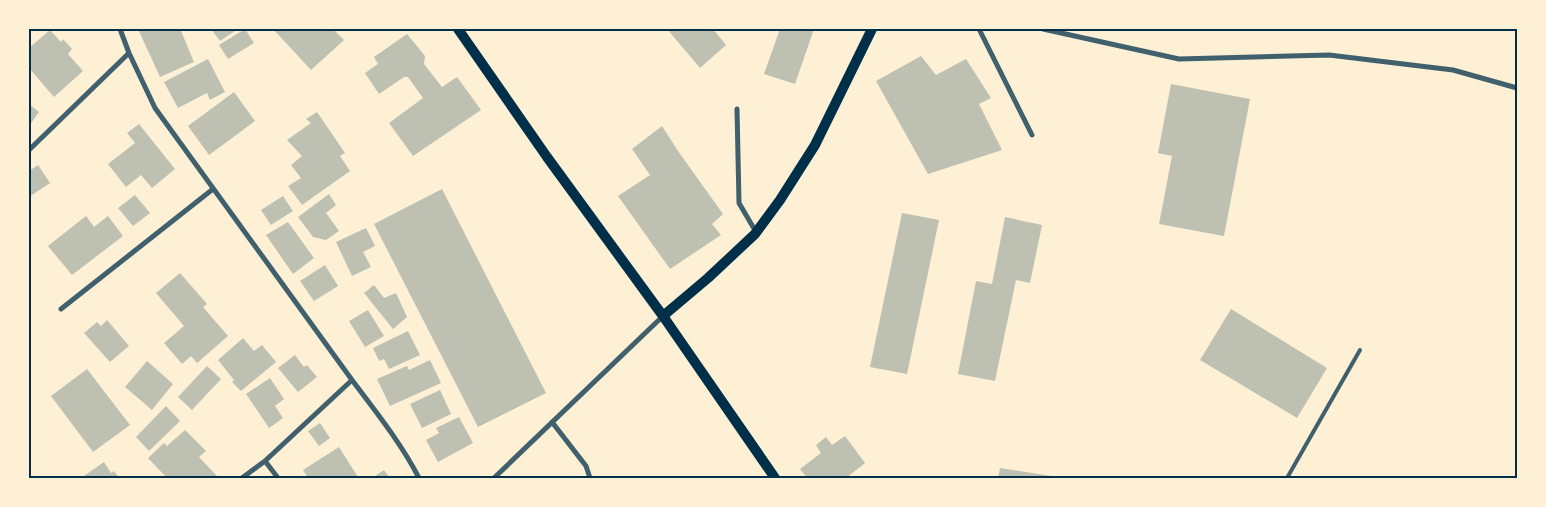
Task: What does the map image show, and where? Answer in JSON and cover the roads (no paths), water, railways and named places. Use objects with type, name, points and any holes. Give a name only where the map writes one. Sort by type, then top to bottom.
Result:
[{"type":"main road","points":[[458,29],[547,157],[663,316],[775,478]]},
{"type":"main road","points":[[663,316],[708,278],[756,232],[780,200],[815,145],[872,29]]},
{"type":"street","points":[[120,29],[155,108],[352,380],[381,417],[418,478]]},
{"type":"street","points":[[980,29],[1032,135]]},
{"type":"street","points":[[1043,29],[1178,59],[1329,55],[1453,70],[1517,88]]},
{"type":"street","points":[[29,150],[129,53]]},
{"type":"street","points":[[737,110],[740,203],[756,232]]},
{"type":"street","points":[[61,309],[213,189]]},
{"type":"street","points":[[494,478],[663,316]]},
{"type":"street","points":[[242,478],[265,461],[352,380]]},
{"type":"street","points":[[552,422],[586,466],[590,478]]},
{"type":"street","points":[[265,461],[278,478]]},
{"type":"lane","points":[[1287,478],[1360,350]]}]
